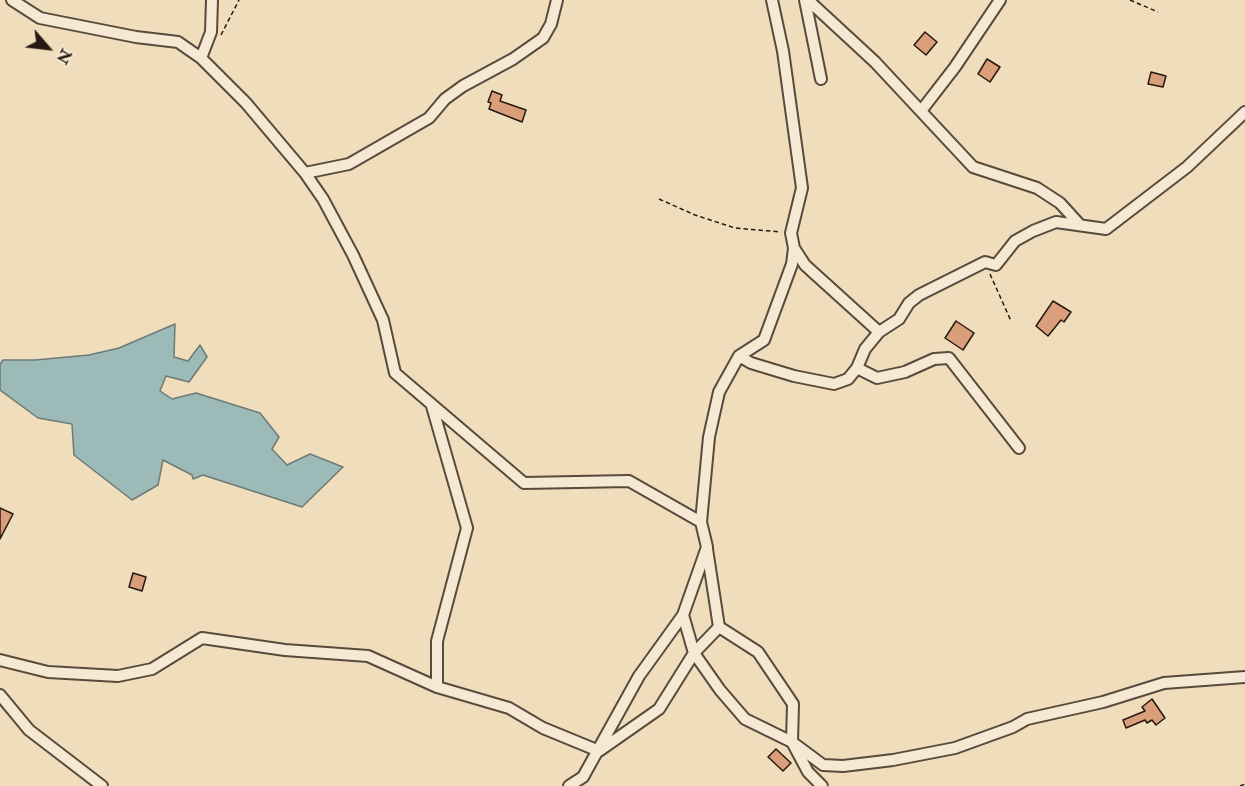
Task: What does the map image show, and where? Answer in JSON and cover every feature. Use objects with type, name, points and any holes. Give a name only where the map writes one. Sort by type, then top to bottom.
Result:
[{"type":"street","points":[[12,0],[40,18],[136,37],[178,42],[201,58],[246,103],[306,172],[353,255],[383,320],[395,374],[524,483],[629,481],[701,522]]},
{"type":"street","points":[[201,58],[212,32],[212,0]]},
{"type":"street","points":[[306,172],[349,164],[429,118],[445,99],[463,86],[513,59],[543,38],[551,24],[557,0]]},
{"type":"street","points":[[772,0],[783,51],[802,188],[791,232],[794,248],[792,264],[764,340],[739,356],[719,392],[709,437],[701,522],[719,627],[758,652],[788,696],[793,704],[792,741],[808,772],[822,786]]},
{"type":"street","points":[[806,0],[821,79]]},
{"type":"street","points":[[806,0],[875,62],[973,167],[1037,188],[1060,202],[1080,225]]},
{"type":"street","points":[[921,111],[955,67],[1000,0]]},
{"type":"street","points":[[739,356],[751,363],[794,376],[834,384],[848,378],[857,368],[866,349],[879,332],[899,319],[909,303],[919,295],[985,262],[996,265],[1015,241],[1056,222],[1106,229],[1187,167],[1245,112]]},
{"type":"street","points":[[794,248],[805,265],[879,332]]},
{"type":"street","points":[[857,368],[877,378],[905,372],[934,359],[949,358],[1019,448]]},
{"type":"street","points":[[432,406],[467,528],[437,641],[437,687]]},
{"type":"street","points":[[569,786],[583,777],[639,676],[683,615],[707,547]]},
{"type":"street","points":[[683,615],[694,653],[745,719],[792,741],[823,765],[843,766],[893,760],[955,748],[1013,727],[1027,718],[1103,702],[1164,683],[1245,677]]},
{"type":"street","points":[[599,751],[659,709],[694,653],[719,627]]},
{"type":"street","points":[[0,660],[48,672],[118,675],[152,669],[202,638],[285,650],[368,656],[437,687],[509,708],[543,728],[599,751]]},
{"type":"street","points":[[0,695],[29,730],[102,786]]},
{"type":"path","points":[[1130,0],[1158,12]]},
{"type":"path","points":[[659,199],[695,215],[735,228],[791,232]]},
{"type":"path","points":[[985,262],[1011,321]]},
{"type":"path","points":[[1240,786],[1245,784]]},
{"type":"water","points":[[175,324],[174,357],[188,361],[200,345],[207,357],[189,382],[166,376],[160,391],[172,399],[196,393],[260,413],[279,437],[272,449],[287,465],[310,454],[343,467],[302,507],[203,475],[193,479],[192,475],[163,460],[158,485],[132,500],[74,455],[72,424],[38,418],[0,390],[0,364],[3,360],[35,360],[89,355],[119,348]]},
{"type":"building","points":[[925,32],[937,42],[926,55],[914,45]]},
{"type":"building","points":[[987,59],[1000,67],[990,82],[978,74]]},
{"type":"building","points":[[1151,72],[1166,76],[1163,87],[1148,84]]},
{"type":"building","points":[[492,91],[502,95],[500,101],[526,110],[522,122],[489,109],[491,103],[488,102]]},
{"type":"building","points":[[1053,301],[1071,312],[1064,322],[1061,320],[1048,336],[1036,326]]},
{"type":"building","points":[[956,321],[974,333],[963,350],[945,338]]},
{"type":"building","points":[[0,508],[13,514],[0,539]]},
{"type":"building","points":[[133,573],[146,577],[142,591],[129,587]]},
{"type":"building","points":[[1152,699],[1165,718],[1156,725],[1152,720],[1147,723],[1145,720],[1126,728],[1123,720],[1145,711],[1142,707]]},
{"type":"building","points":[[776,749],[791,763],[783,771],[768,757]]}]
